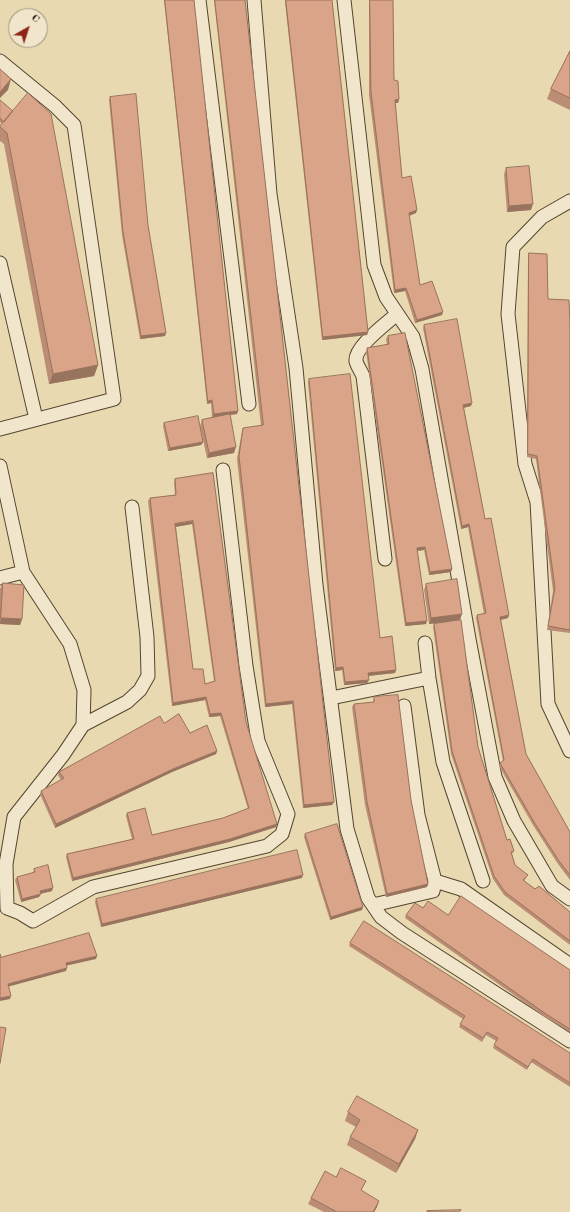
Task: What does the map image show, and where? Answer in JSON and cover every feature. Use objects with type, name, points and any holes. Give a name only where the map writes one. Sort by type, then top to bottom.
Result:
[{"type":"lane","points":[[199,0],[249,404]]},
{"type":"lane","points":[[254,0],[270,194],[296,368],[316,586],[347,829],[368,898],[382,917],[402,933],[570,1041]]},
{"type":"lane","points":[[344,0],[374,265],[386,297],[413,338],[422,369],[469,639],[495,777],[514,821],[552,886],[570,899]]},
{"type":"lane","points":[[0,60],[55,106],[74,125],[114,399],[0,429]]},
{"type":"lane","points":[[570,201],[542,217],[513,247],[508,314],[525,464],[537,502],[548,704],[570,751]]},
{"type":"lane","points":[[0,263],[36,419]]},
{"type":"lane","points":[[385,560],[363,376],[356,360],[358,351],[366,341],[397,314]]},
{"type":"lane","points":[[0,466],[23,572],[70,644],[84,690],[83,725]]},
{"type":"lane","points":[[132,507],[147,637],[148,676],[140,690],[127,702],[83,725],[63,755],[14,817],[6,864],[7,908],[20,913],[33,921],[93,887],[268,846],[282,834],[288,814],[258,741],[246,666],[223,470]]},
{"type":"lane","points":[[0,578],[23,572]]},
{"type":"lane","points":[[425,643],[442,762],[483,881]]},
{"type":"lane","points":[[331,698],[429,678]]},
{"type":"lane","points":[[373,905],[434,891],[435,881],[418,815],[404,706]]},
{"type":"lane","points":[[435,881],[461,889],[570,965]]},
{"type":"building","points":[[165,0],[194,0],[238,411],[214,414],[212,400],[208,401]]},
{"type":"building","points":[[215,0],[245,0],[334,802],[304,805],[293,701],[266,704],[239,456],[243,428],[263,425]]},
{"type":"building","points":[[286,0],[332,0],[368,332],[323,337]]},
{"type":"building","points":[[370,0],[393,0],[394,80],[398,81],[399,99],[395,100],[402,178],[411,176],[417,210],[409,213],[420,285],[432,281],[443,312],[417,320],[406,288],[395,290],[371,92]]},
{"type":"building","points":[[570,51],[570,98],[551,89]]},
{"type":"building","points":[[0,69],[11,79],[0,92]]},
{"type":"building","points":[[28,93],[51,114],[98,365],[53,374],[7,133],[0,127]]},
{"type":"building","points":[[136,94],[148,225],[166,333],[141,336],[123,232],[110,97]]},
{"type":"building","points":[[0,100],[13,111],[4,122],[0,118]]},
{"type":"building","points":[[529,166],[533,204],[509,206],[506,168]]},
{"type":"building","points":[[529,253],[547,254],[548,299],[569,300],[570,630],[548,626],[555,588],[537,456],[528,454]]},
{"type":"building","points":[[457,319],[472,403],[463,405],[485,519],[491,518],[509,615],[500,617],[526,754],[570,832],[570,875],[559,861],[534,822],[500,763],[504,760],[477,615],[486,613],[469,524],[462,526],[424,325]]},
{"type":"building","points":[[405,333],[452,569],[430,572],[425,547],[417,548],[427,621],[406,623],[367,348],[389,344],[388,336]]},
{"type":"building","points":[[350,374],[380,638],[392,636],[396,670],[368,673],[369,680],[345,682],[343,667],[336,668],[309,379]]},
{"type":"building","points":[[230,414],[236,447],[209,453],[202,420]]},
{"type":"building","points":[[198,416],[203,442],[170,448],[164,423]]},
{"type":"building","points":[[213,473],[246,722],[277,824],[230,839],[73,878],[67,854],[134,839],[127,813],[145,808],[152,835],[223,818],[249,808],[221,713],[210,714],[206,697],[173,703],[150,498],[176,495],[175,479]],"holes":[[[193,521],[215,681],[205,684],[203,669],[193,669],[175,524]]]},
{"type":"building","points":[[457,579],[462,614],[431,618],[426,584]]},
{"type":"building","points":[[3,583],[24,585],[22,619],[1,618]]},
{"type":"building","points":[[461,620],[478,747],[507,840],[510,839],[514,851],[511,852],[515,865],[528,875],[523,880],[535,889],[539,886],[570,912],[570,941],[505,892],[494,876],[452,751],[434,624]]},
{"type":"building","points":[[398,695],[411,800],[428,884],[387,894],[367,802],[354,704],[374,702],[374,697]]},
{"type":"building","points":[[179,714],[190,733],[207,725],[217,751],[173,769],[56,824],[41,791],[64,778],[59,772],[160,716],[164,723]]},
{"type":"building","points":[[337,824],[363,907],[331,917],[305,834]]},
{"type":"building","points":[[297,850],[303,875],[102,924],[96,899]]},
{"type":"building","points":[[48,865],[53,888],[40,891],[41,894],[22,899],[17,877],[35,872],[34,869]]},
{"type":"building","points":[[461,896],[570,970],[570,1029],[546,1014],[406,915],[415,903],[423,908],[428,901],[448,915]]},
{"type":"building","points":[[364,921],[570,1053],[570,1083],[533,1059],[528,1067],[494,1045],[498,1038],[487,1032],[483,1038],[460,1024],[465,1016],[350,943]]},
{"type":"building","points":[[89,933],[97,956],[66,963],[67,968],[8,984],[11,996],[0,998],[0,954],[1,957]]},
{"type":"building","points":[[0,1027],[6,1028],[0,1063]]},
{"type":"building","points":[[357,1096],[418,1130],[399,1164],[350,1137],[360,1120],[348,1112]]},
{"type":"building","points":[[341,1168],[366,1181],[361,1190],[379,1201],[373,1212],[337,1212],[311,1198],[325,1171],[336,1177]]},
{"type":"building","points":[[461,1210],[459,1212],[427,1212],[427,1211]]}]
